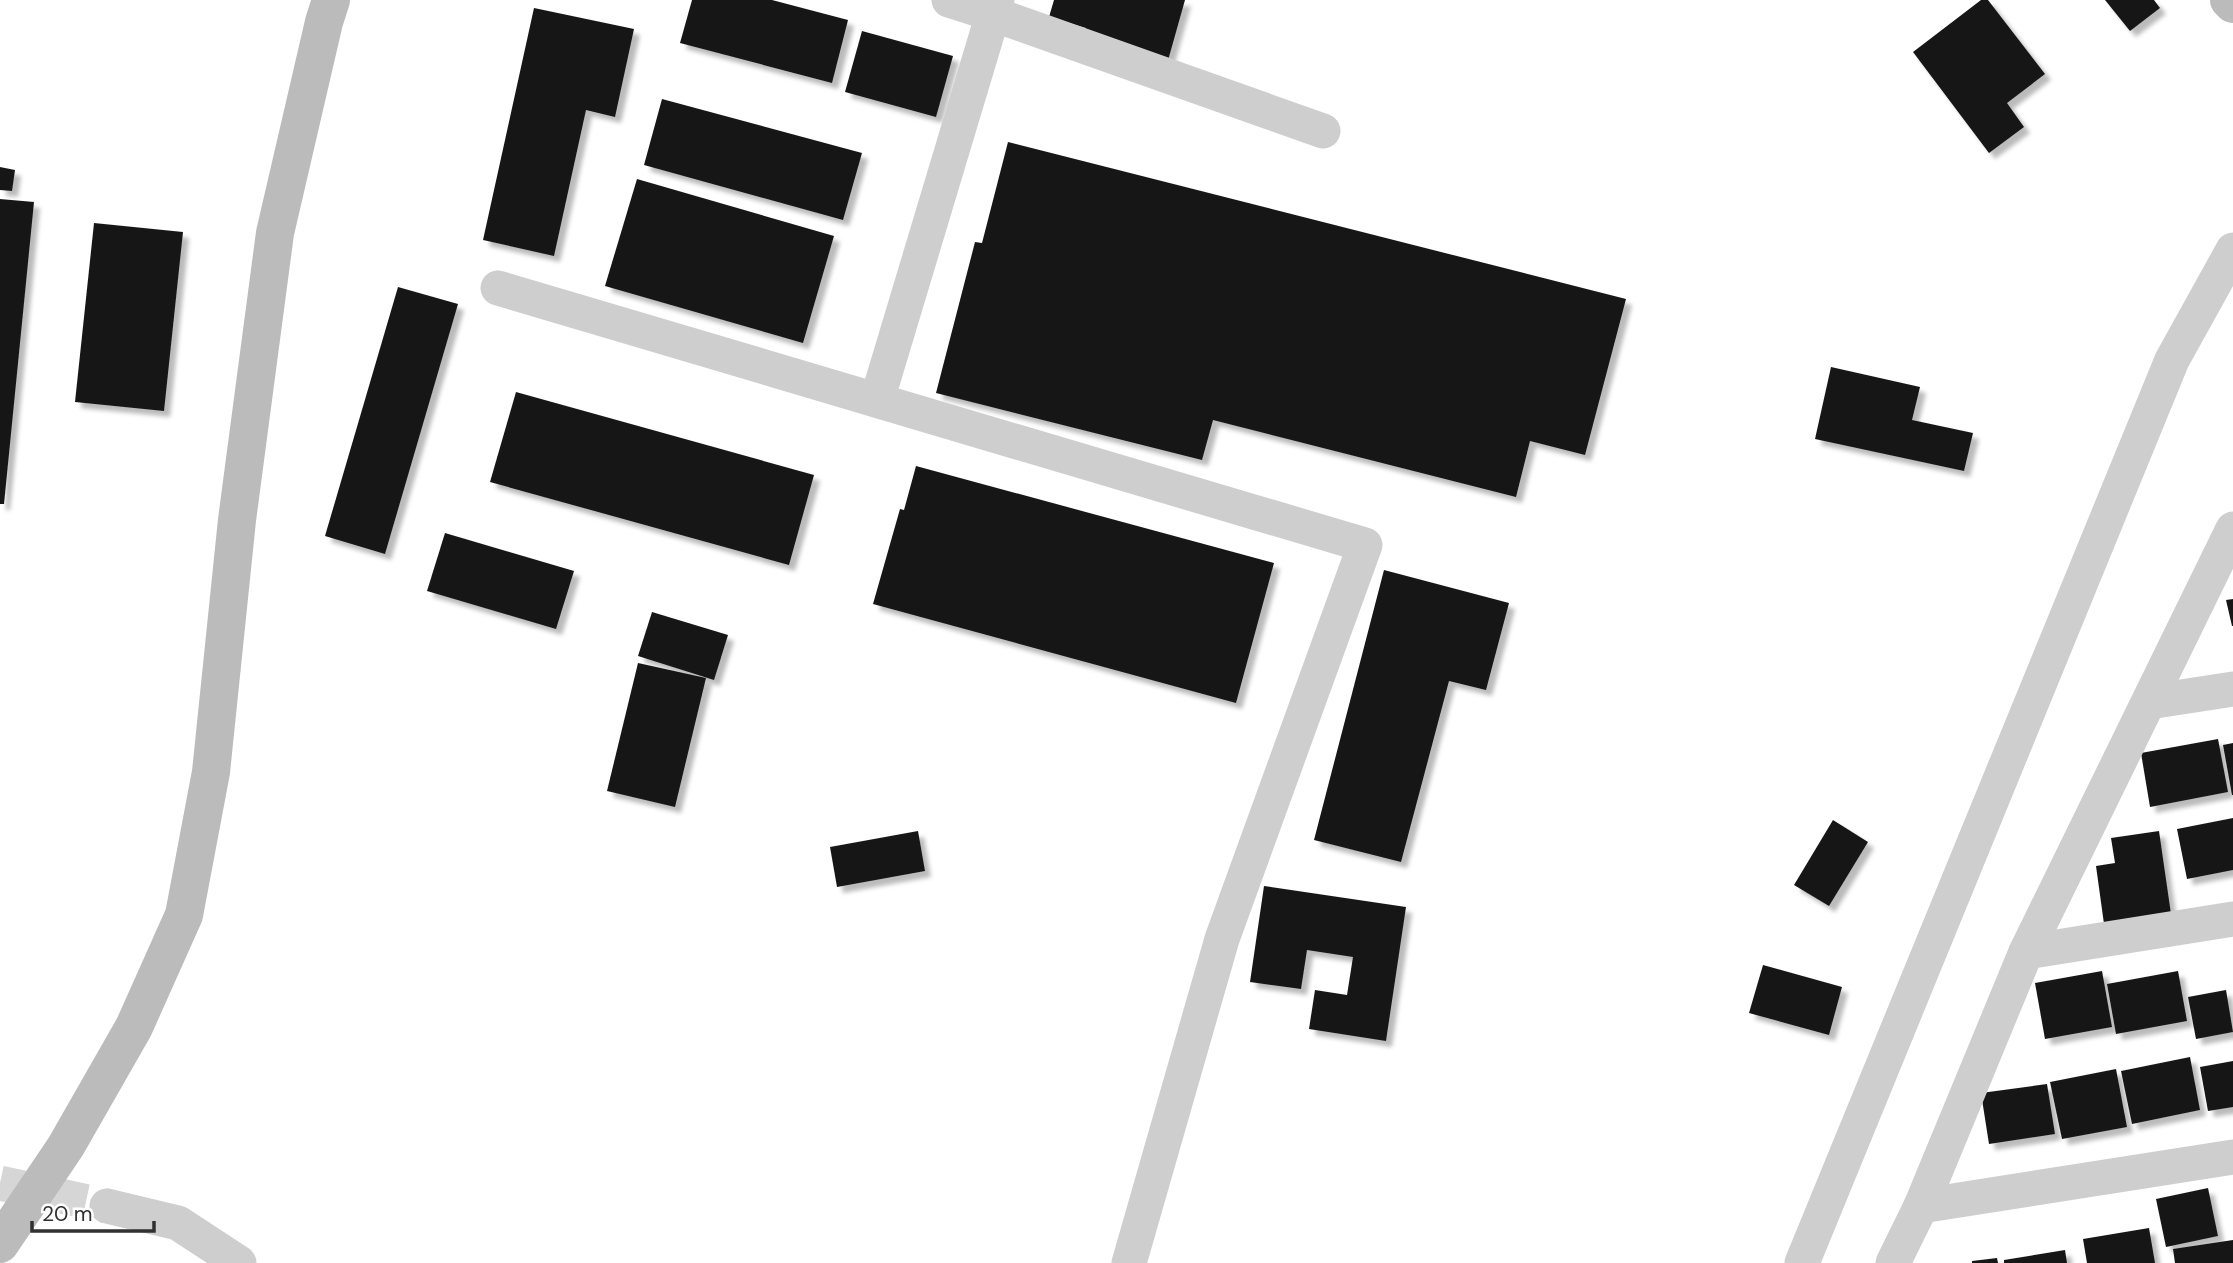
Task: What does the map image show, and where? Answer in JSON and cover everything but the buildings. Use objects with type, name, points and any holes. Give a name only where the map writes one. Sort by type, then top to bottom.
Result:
[{"type":"street","points":[[0,1244],[66,1146],[134,1027],[184,915],[211,772],[237,520],[275,233],[331,0]]},
{"type":"street","points":[[949,0],[995,7],[1323,131]]},
{"type":"street","points":[[2229,0],[2233,4]]},
{"type":"street","points":[[877,400],[995,7]]},
{"type":"street","points":[[1802,1263],[2172,360],[2233,250]]},
{"type":"street","points":[[498,288],[1365,545],[1222,939],[1129,1263]]},
{"type":"street","points":[[1893,1263],[1921,1206],[2026,952],[2233,529]]},
{"type":"street","points":[[2148,702],[2233,689]]},
{"type":"street","points":[[2026,952],[2233,919]]},
{"type":"street","points":[[1921,1206],[2233,1157]]},
{"type":"street","points":[[107,1206],[178,1223],[239,1263]]},
{"type":"tunnel","points":[[0,1183],[107,1206]]}]
